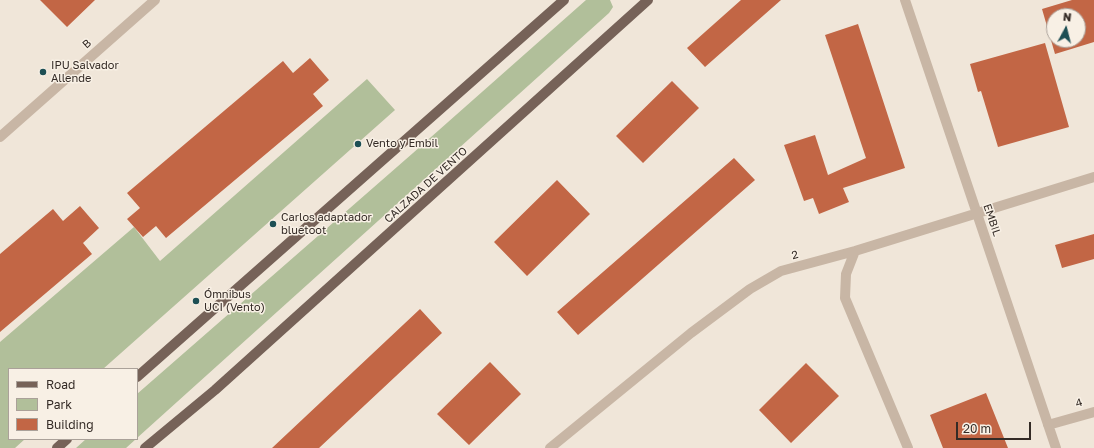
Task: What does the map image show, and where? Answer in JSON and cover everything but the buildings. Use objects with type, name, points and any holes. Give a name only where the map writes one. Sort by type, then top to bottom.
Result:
[{"type":"main road","points":[[138,376],[564,0]]},
{"type":"main road","points":[[635,12],[636,0]]},
{"type":"main road","name":"CALZADA DE VENTO","points":[[145,448],[215,390],[648,0]]},
{"type":"main road","points":[[57,448],[66,440]]},
{"type":"street","name":"B","points":[[0,137],[155,0]]},
{"type":"street","name":"EMBIL","points":[[905,0],[1056,448]]},
{"type":"street","name":"2","points":[[550,448],[691,333],[750,289],[781,271],[855,252],[1094,177]]},
{"type":"street","points":[[855,252],[846,274],[846,298],[908,448]]},
{"type":"street","name":"4","points":[[1048,425],[1094,412]]},
{"type":"green space","points":[[586,0],[610,0],[613,7],[609,13],[138,437],[138,393]]},
{"type":"green space","points":[[367,79],[395,110],[104,368],[8,368],[8,440],[24,440],[15,448],[0,448],[0,342],[134,227],[160,261]]},
{"type":"green space","points":[[85,440],[135,440],[126,448],[76,448]]},
{"type":"place","name":"IPU Salvador Allende","points":[[43,72]]},
{"type":"place","name":"Vento y Embil","points":[[358,144]]},
{"type":"place","name":"Carlos adaptador bluetoot","points":[[273,224]]},
{"type":"place","name":"Ómnibus UCI (Vento)","points":[[196,301]]}]
